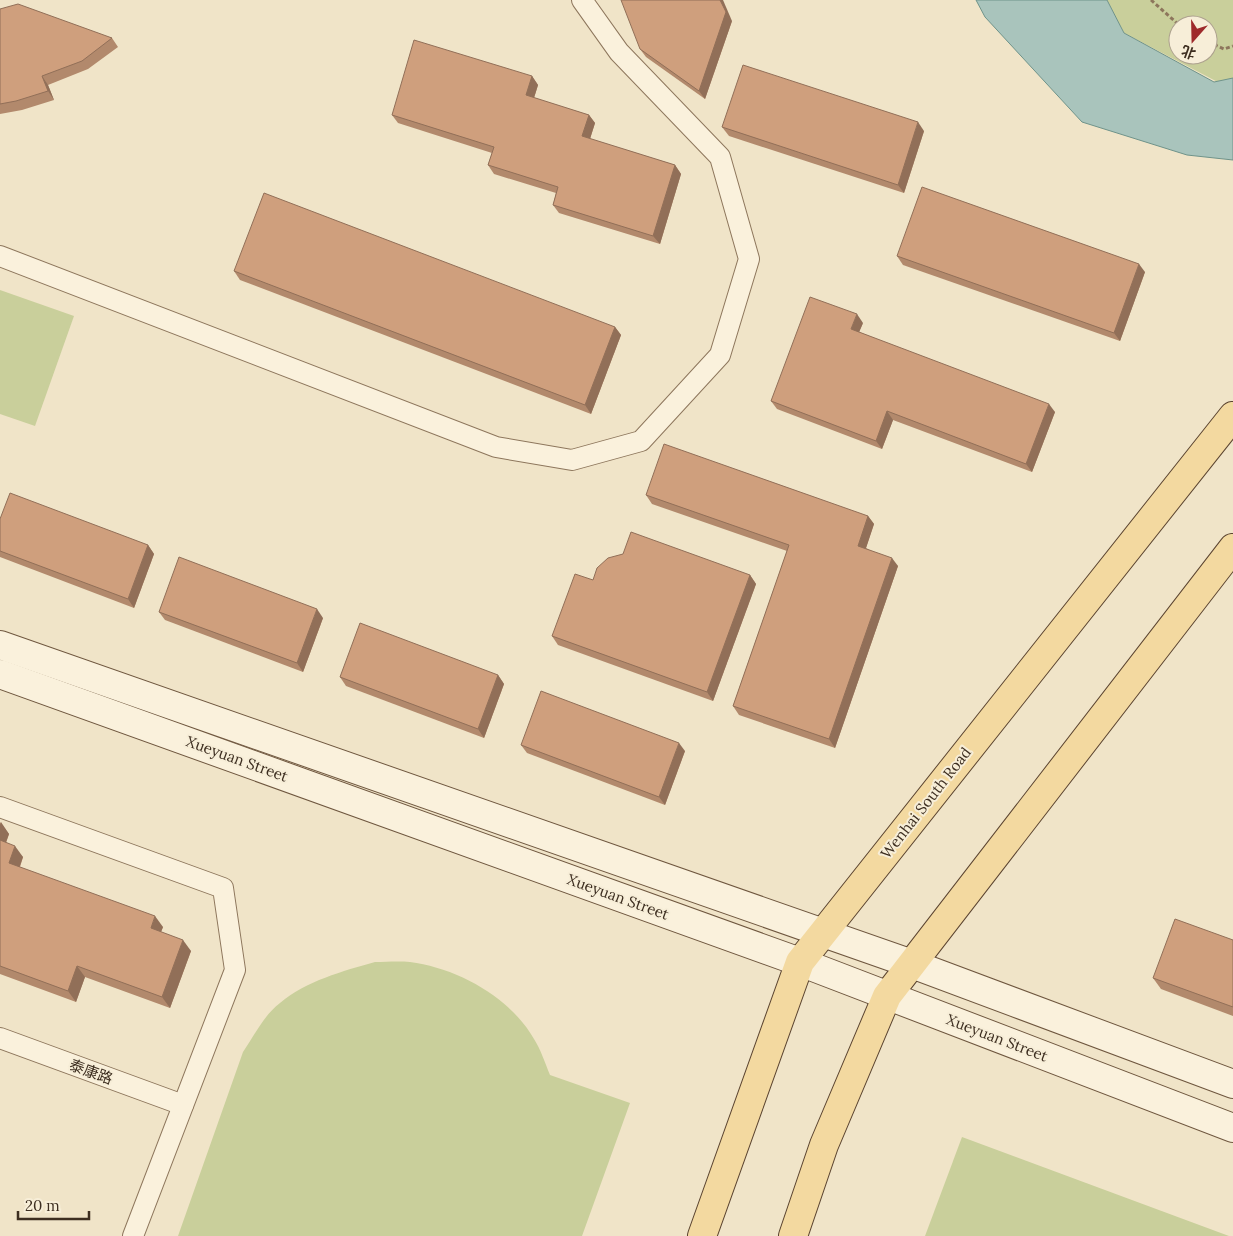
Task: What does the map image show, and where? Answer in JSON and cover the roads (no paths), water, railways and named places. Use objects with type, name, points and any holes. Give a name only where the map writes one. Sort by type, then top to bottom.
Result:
[{"type":"main road","name":"Wenhai South Road","points":[[702,1236],[800,962],[1233,416]]},
{"type":"main road","points":[[793,1236],[824,1145],[887,996],[1233,548]]},
{"type":"main road","points":[[0,645],[912,964],[1233,1084]]},
{"type":"main road","name":"Xueyuan Street","points":[[0,674],[800,962],[1233,1128]]},
{"type":"street","points":[[0,256],[496,447],[572,460],[641,441],[720,355],[749,259],[720,157],[619,52],[582,0]]},
{"type":"street","points":[[0,807],[223,888],[235,970],[133,1236]]},
{"type":"street","name":"泰康路","points":[[0,1038],[183,1105]]},
{"type":"water","points":[[976,0],[1107,0],[1124,33],[1168,57],[1168,65],[1183,65],[1214,82],[1233,78],[1233,160],[1187,155],[1082,122],[985,17]]}]
